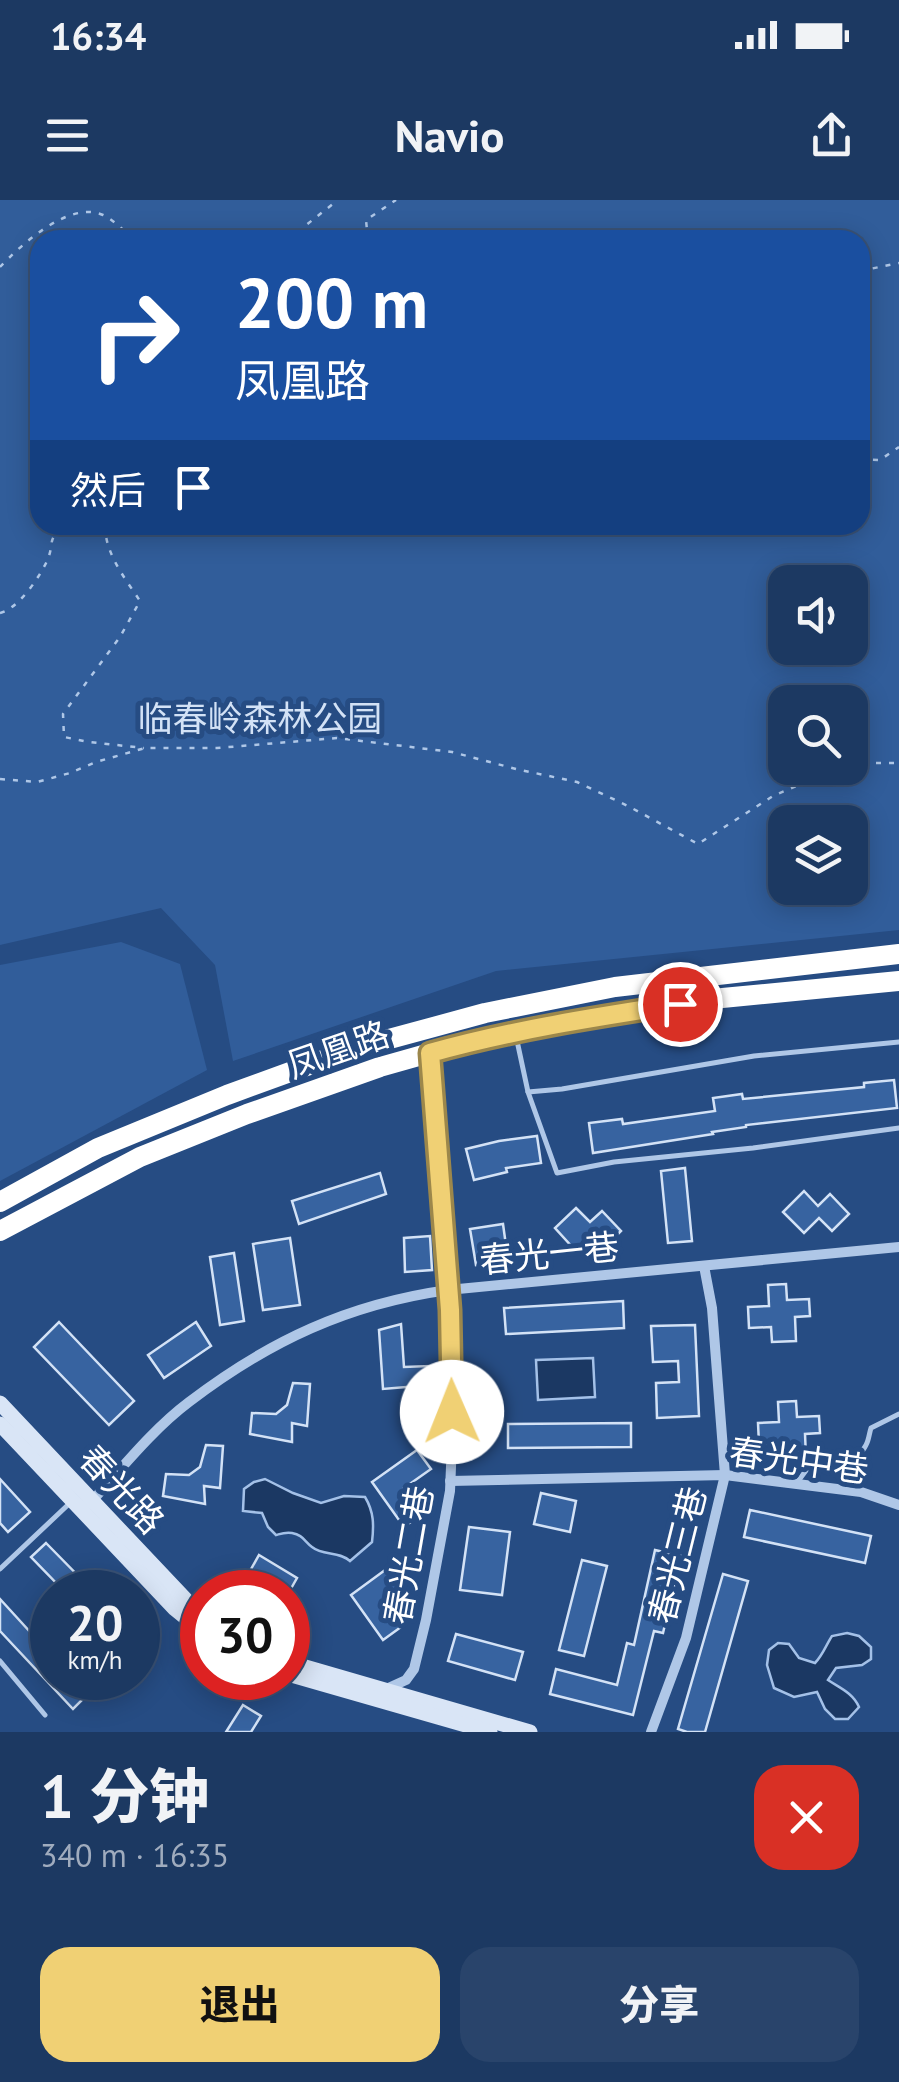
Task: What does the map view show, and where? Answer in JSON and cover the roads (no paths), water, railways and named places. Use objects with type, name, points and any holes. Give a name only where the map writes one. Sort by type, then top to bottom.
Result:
[{"type":"highway","name":"凤凰路","points":[[0,1202],[98,1148],[227,1094],[356,1048],[486,1014],[615,987],[899,954]]},
{"type":"highway","name":"凤凰路","points":[[0,1232],[140,1158],[247,1114],[430,1053],[582,1019],[712,1000],[899,981]]},
{"type":"main road","name":"春光路","points":[[0,1403],[180,1594]]},
{"type":"main road","name":"春光路","points":[[0,1424],[180,1614]]},
{"type":"main road","points":[[310,1668],[530,1732]]},
{"type":"main road","points":[[310,1680],[490,1732]]},
{"type":"street","name":"春光二巷","points":[[383,1690],[406,1680],[414,1669],[434,1584],[450,1480],[448,1290],[430,1053]]},
{"type":"street","name":"春光一巷","points":[[92,1501],[187,1402],[254,1357],[317,1324],[382,1302],[448,1290],[899,1247]]},
{"type":"street","name":"春光三巷","points":[[651,1732],[686,1638],[725,1475],[712,1308],[704,1266]]},
{"type":"street","name":"春光中巷","points":[[450,1480],[725,1475],[861,1492],[899,1505]]},
{"type":"lane","points":[[516,1033],[528,1092],[557,1174],[614,1162],[899,1128]]},
{"type":"lane","points":[[528,1092],[754,1056],[899,1042]]},
{"type":"lane","points":[[796,1484],[810,1465],[855,1458],[866,1446],[870,1428],[899,1414]]},
{"type":"lane","points":[[0,1568],[72,1500]]},
{"type":"lane","points":[[0,1661],[45,1715]]},
{"type":"park label","name":"临春岭森林公园","points":[[260,718]]}]
